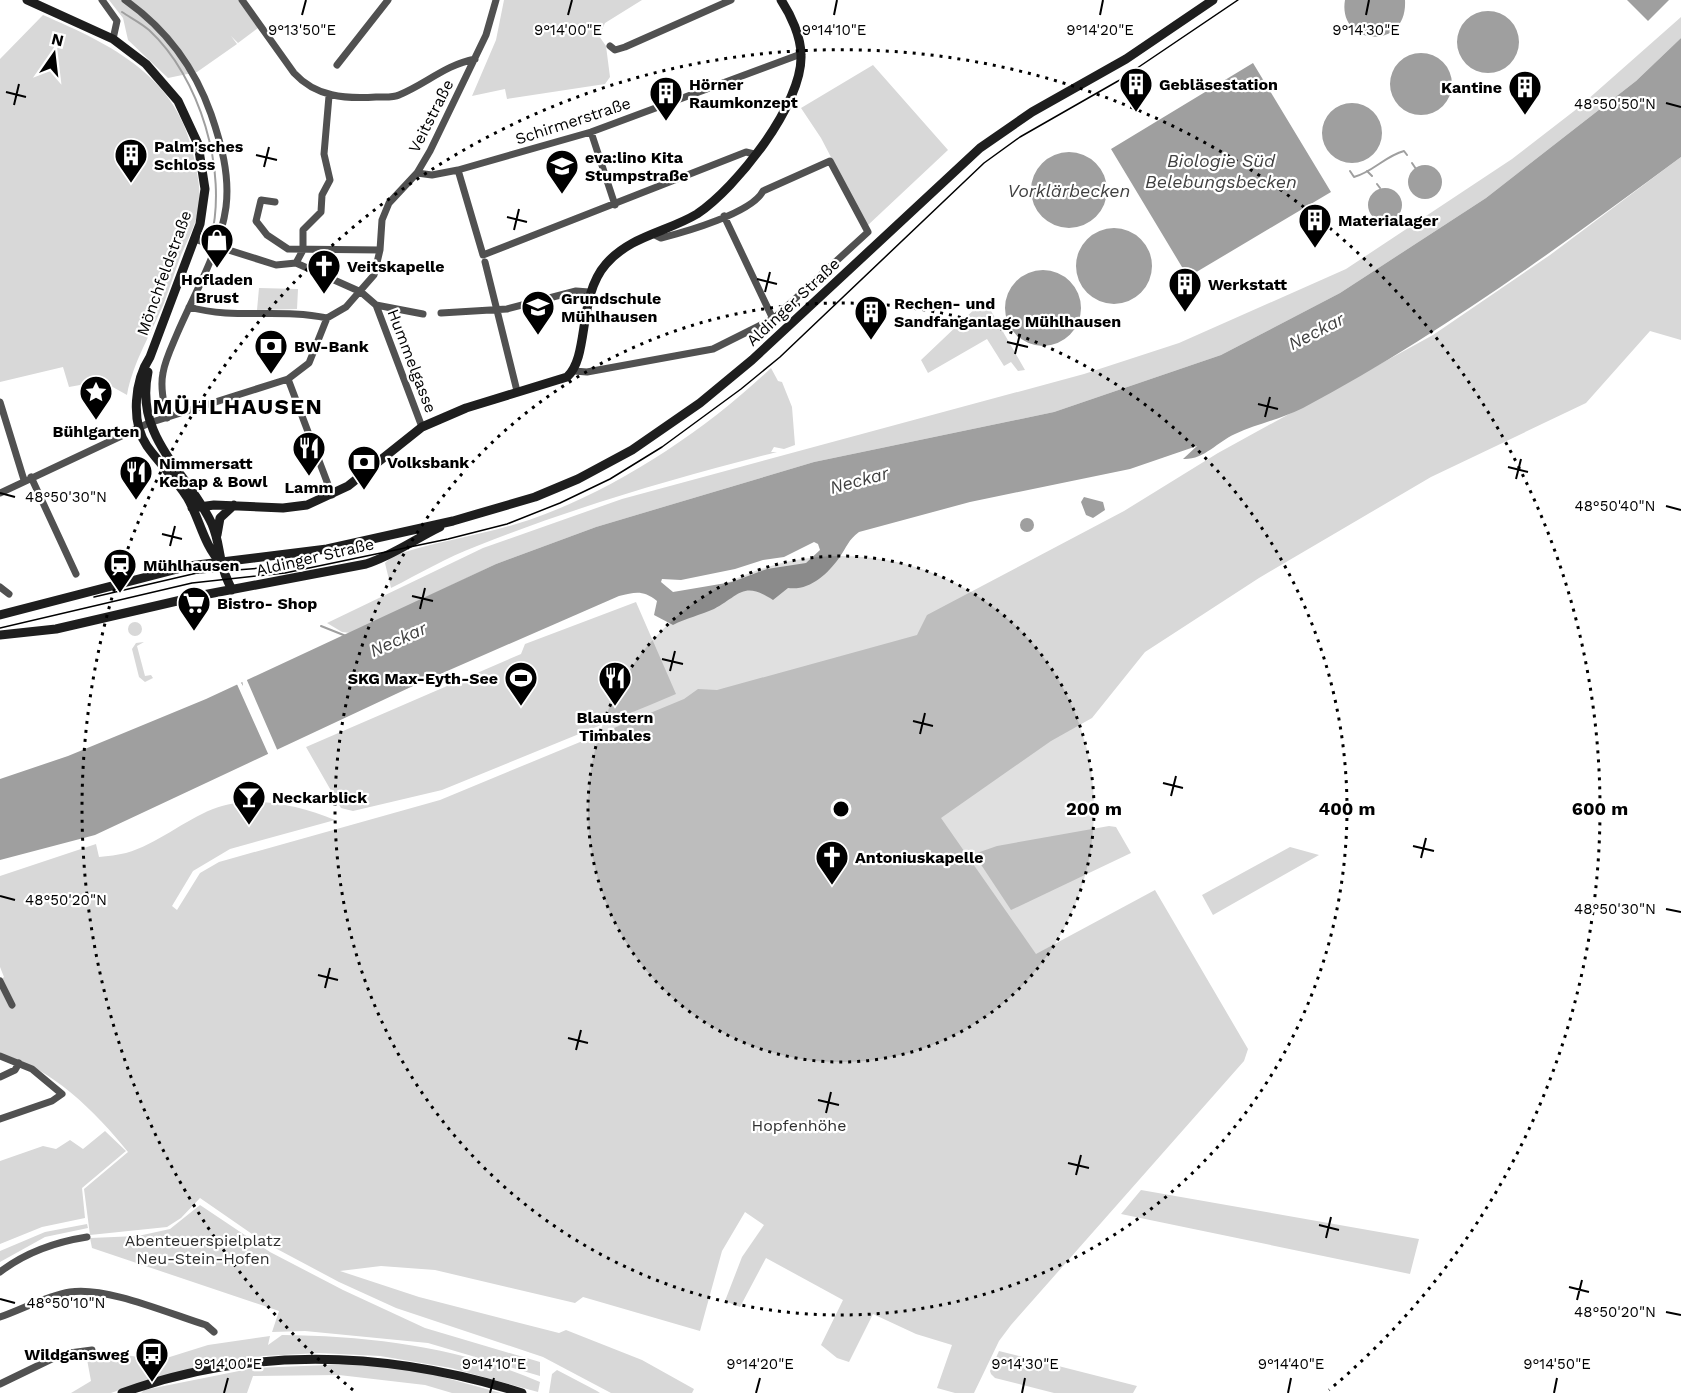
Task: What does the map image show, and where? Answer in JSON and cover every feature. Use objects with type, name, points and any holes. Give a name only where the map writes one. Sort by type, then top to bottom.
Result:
[{"type":"main road","name":"Mönchfeldstraße","points":[[27,0],[113,39],[146,64],[165,83],[178,101],[198,144],[205,189],[204,205],[194,239],[150,357],[144,366],[138,392],[139,428],[147,446],[217,535],[221,547],[221,563],[232,590]]},
{"type":"main road","points":[[574,370],[589,292],[606,264],[629,243],[696,214],[715,200],[737,179],[788,106],[800,72],[801,54],[796,33],[781,0]]},
{"type":"main road","name":"Aldinger Straße","points":[[0,615],[193,565],[327,549],[453,521],[535,497],[578,479],[632,450],[686,414],[752,360],[980,148],[1032,112],[1126,59],[1213,0]]},
{"type":"main road","name":"Mönchfeldstraße","points":[[150,357],[146,399],[149,423],[197,507]]},
{"type":"main road","name":"Aldinger Straße","points":[[197,507],[235,504],[283,508],[308,505],[332,495],[422,427],[466,408],[567,377],[574,370]]},
{"type":"main road","points":[[217,535],[220,518],[235,504]]},
{"type":"main road","points":[[197,507],[209,549],[221,563]]},
{"type":"main road","name":"Aldinger Straße","points":[[0,635],[56,629],[232,590],[366,564],[381,559],[418,537],[453,521]]},
{"type":"main road","points":[[193,565],[201,560],[209,549]]},
{"type":"main road","points":[[122,1393],[203,1370],[258,1361],[320,1359],[379,1361],[413,1366],[471,1378],[522,1393]]},
{"type":"street","points":[[102,0],[117,21],[113,39]]},
{"type":"street","name":"Mönchfeldstraße","points":[[124,0],[146,15],[180,52],[194,74],[213,122],[225,167],[226,207],[215,247],[163,372],[167,418]]},
{"type":"street","points":[[242,0],[294,74],[304,84],[329,96],[355,98],[398,96],[454,63],[474,59]]},
{"type":"street","points":[[337,65],[388,0]]},
{"type":"street","name":"Veitstraße","points":[[327,318],[336,314],[361,292],[374,275],[380,250],[381,220],[389,203],[417,173],[430,152],[486,35],[496,0]]},
{"type":"street","points":[[610,46],[615,50],[625,47],[731,0]]},
{"type":"street","name":"Schirmerstraße","points":[[417,173],[432,175],[458,170],[591,132],[801,54]]},
{"type":"street","points":[[296,263],[303,250],[303,230],[321,212],[322,195],[330,180],[324,154],[329,96]]},
{"type":"street","points":[[591,132],[615,205]]},
{"type":"street","points":[[484,258],[746,152],[754,154]]},
{"type":"street","name":"Aldinger Straße","points":[[574,370],[587,372],[713,349],[773,319],[868,232],[830,161],[764,191],[759,200],[724,216],[773,319]]},
{"type":"street","points":[[458,170],[484,258],[517,391]]},
{"type":"street","points":[[275,202],[261,200],[256,221],[259,228],[288,249],[380,250]]},
{"type":"street","points":[[653,234],[661,238],[724,216]]},
{"type":"street","points":[[194,239],[276,265],[296,263],[361,292],[376,305],[423,314]]},
{"type":"street","points":[[441,313],[507,309],[576,291],[589,292]]},
{"type":"street","name":"Hummelgasse","points":[[376,305],[422,427]]},
{"type":"street","points":[[0,493],[149,423],[288,380],[309,363],[327,318],[299,312],[239,315],[189,307]]},
{"type":"street","points":[[288,380],[332,495]]},
{"type":"street","points":[[0,402],[27,479],[76,574]]},
{"type":"street","points":[[0,587],[9,594]]},
{"type":"street","points":[[0,981],[12,1005]]},
{"type":"street","points":[[0,1056],[19,1063],[51,1083],[62,1094],[52,1101],[0,1119]]},
{"type":"street","points":[[0,1077],[15,1070],[19,1063]]},
{"type":"street","points":[[0,1272],[26,1254],[63,1241],[87,1237]]},
{"type":"street","points":[[0,1317],[43,1299],[72,1292],[101,1292],[206,1325],[214,1332]]},
{"type":"street","points":[[0,1384],[62,1354],[92,1350]]},
{"type":"green space","points":[[109,0],[238,0],[258,28],[238,43],[231,36],[237,44],[197,72],[168,78],[128,40],[123,18]]},
{"type":"green space","points":[[504,0],[642,0],[605,23],[599,36],[606,46],[610,77],[605,84],[507,99],[505,89],[472,96],[496,40]]},
{"type":"green space","points":[[43,15],[93,38],[138,67],[173,105],[186,130],[194,158],[199,193],[197,217],[164,303],[138,360],[127,395],[102,381],[69,387],[63,367],[0,382],[0,59]]},
{"type":"green space","points":[[1681,17],[1681,38],[1636,81],[1486,198],[1340,293],[1221,355],[1054,412],[814,462],[596,527],[496,564],[351,633],[342,632],[327,623],[483,548],[622,499],[1084,374],[1179,343],[1346,269],[1512,159],[1578,108]]},
{"type":"green space","points":[[873,65],[948,150],[867,226],[821,138],[801,108]]},
{"type":"green space","name":"Hopfenhöhe","points":[[1681,157],[1681,340],[1650,331],[1586,403],[1431,477],[1259,578],[1145,652],[1092,718],[1051,741],[941,818],[1036,954],[1155,890],[1248,1049],[1244,1061],[1011,1325],[999,1341],[974,1393],[955,1393],[937,1388],[952,1345],[916,1334],[873,1314],[849,1362],[837,1358],[821,1345],[843,1300],[766,1258],[740,1307],[725,1301],[742,1257],[764,1225],[745,1212],[722,1251],[700,1331],[583,1297],[575,1303],[435,1270],[381,1266],[340,1271],[419,1297],[559,1333],[566,1330],[642,1360],[694,1389],[692,1393],[611,1393],[543,1357],[396,1308],[339,1282],[262,1241],[200,1198],[181,1218],[167,1227],[90,1235],[84,1189],[128,1152],[71,1092],[37,1069],[0,1054],[0,980],[4,977],[0,967],[0,876],[96,844],[99,857],[126,853],[148,844],[213,809],[243,802],[290,806],[335,820],[230,849],[193,871],[172,906],[177,910],[200,873],[219,862],[440,800],[684,699],[698,689],[717,690],[917,635],[927,615],[1124,511],[1218,453],[1433,335],[1550,255]]},
{"type":"green space","points":[[259,288],[298,289],[297,309],[257,310]]},
{"type":"green space","points":[[982,302],[987,304],[1025,370],[1018,371],[1011,362],[1004,366],[987,339],[928,373],[921,360]]},
{"type":"green space","points":[[771,368],[778,381],[782,382],[792,407],[795,445],[784,449],[774,447],[771,452],[777,452],[663,483],[514,532],[444,560],[391,588],[385,563],[392,556],[529,520],[594,492],[658,456],[688,436],[718,414]]},
{"type":"green space","name":"SKG Max-Eyth-See","points":[[636,602],[676,694],[442,790],[353,811],[341,808],[306,747],[521,654],[525,644]]},
{"type":"green space","points":[[132,622],[138,622],[142,629],[138,636],[132,636],[128,632],[128,626]]},
{"type":"green space","points":[[144,642],[137,646],[145,676],[151,675],[153,678],[145,682],[139,677],[132,649],[136,643]]},
{"type":"green space","points":[[1109,826],[1116,827],[1131,853],[1011,910],[974,854],[997,846]]},
{"type":"green space","points":[[1290,847],[1319,855],[1213,915],[1202,895]]},
{"type":"green space","points":[[105,1131],[126,1151],[82,1188],[85,1218],[42,1227],[0,1244],[0,1161],[43,1146],[56,1149],[70,1140],[83,1149]]},
{"type":"green space","points":[[1141,1190],[1419,1239],[1410,1274],[1121,1214]]},
{"type":"green space","name":"Abenteuerspielplatz Neu-Stein-Hofen","points":[[200,1205],[270,1252],[343,1290],[425,1328],[540,1362],[540,1376],[428,1343],[305,1331],[272,1332],[279,1311],[92,1248],[90,1238],[138,1236],[170,1229]]},
{"type":"green space","points":[[87,1224],[88,1228],[45,1237],[0,1262],[0,1251],[45,1232]]},
{"type":"green space","points":[[282,1335],[381,1341],[446,1352],[478,1360],[540,1382],[538,1392],[451,1368],[380,1356],[319,1353],[263,1356],[128,1387],[111,1393],[71,1393],[91,1381],[86,1354],[122,1354],[157,1361],[208,1345],[270,1336],[268,1345]]},
{"type":"green space","points":[[999,1351],[1137,1386],[1133,1393],[1054,1393],[995,1378],[990,1371]]},
{"type":"green space","points":[[378,1363],[428,1373],[501,1393],[452,1393],[425,1385],[339,1375],[253,1376],[247,1393],[141,1393],[144,1390],[254,1368]]},
{"type":"green space","points":[[557,1370],[600,1393],[549,1393],[552,1374]]},
{"type":"water","points":[[1345,0],[1405,0],[1403,17],[1396,28],[1385,35],[1373,37],[1361,34],[1351,27],[1345,15]]},
{"type":"water","points":[[1627,0],[1669,0],[1648,21]]},
{"type":"water","points":[[1488,11],[1510,20],[1519,42],[1510,64],[1488,73],[1466,64],[1457,42],[1466,20]]},
{"type":"water","name":"Neckar","points":[[1681,38],[1681,157],[1496,290],[1353,381],[1303,408],[1228,437],[1204,454],[1191,459],[1183,459],[1197,446],[1130,469],[970,502],[859,532],[823,576],[803,587],[788,588],[773,600],[755,591],[742,592],[714,609],[673,625],[654,615],[657,601],[648,595],[635,593],[619,596],[413,686],[95,835],[0,860],[0,779],[68,756],[206,699],[496,564],[596,527],[814,462],[1054,412],[1221,355],[1340,293],[1486,198],[1636,81]],"holes":[[[814,542],[818,544],[820,550],[806,563],[767,569],[732,582],[673,592],[661,582],[662,579],[681,580],[735,569],[763,560],[784,557]]]},
{"type":"water","points":[[1421,53],[1443,62],[1452,84],[1443,106],[1421,115],[1399,106],[1390,84],[1399,62]]},
{"type":"water","name":"Biologie Süd Belebungsbecken","points":[[1253,63],[1331,192],[1188,277],[1111,149]]},
{"type":"water","points":[[1346,103],[1358,103],[1369,108],[1377,116],[1382,133],[1380,145],[1369,158],[1358,163],[1346,163],[1335,158],[1327,150],[1322,139],[1322,127],[1327,116],[1335,108]]},
{"type":"water","name":"Vorklärbecken","points":[[1069,152],[1084,155],[1096,163],[1104,175],[1107,190],[1104,205],[1096,217],[1084,225],[1069,228],[1054,225],[1042,217],[1034,205],[1031,190],[1034,175],[1042,163],[1054,155]]},
{"type":"water","points":[[1425,165],[1437,170],[1442,182],[1437,194],[1425,199],[1413,194],[1408,182],[1413,170]]},
{"type":"water","points":[[1385,188],[1397,193],[1402,205],[1397,217],[1385,222],[1373,217],[1368,205],[1373,193]]},
{"type":"water","name":"Vorklärbecken","points":[[1107,228],[1121,228],[1135,234],[1146,245],[1152,259],[1149,281],[1141,293],[1121,304],[1107,304],[1093,298],[1082,287],[1076,273],[1076,259],[1082,245],[1093,234]]},
{"type":"water","points":[[1043,270],[1057,273],[1070,281],[1078,294],[1081,308],[1078,322],[1070,335],[1057,343],[1043,346],[1029,343],[1016,335],[1008,322],[1005,308],[1008,294],[1016,281],[1029,273]]},
{"type":"water","points":[[1084,497],[1103,502],[1105,510],[1093,518],[1086,515],[1081,502]]},
{"type":"water","points":[[1027,518],[1032,520],[1034,525],[1032,530],[1027,532],[1022,530],[1020,525],[1022,520]]},
{"type":"pier","points":[[246,678],[279,754],[270,758],[236,682],[240,681],[243,686],[242,680]]},
{"type":"waterway","points":[[122,12],[149,30],[167,50],[183,73],[196,99],[206,126],[216,184],[211,238]]},
{"type":"waterway","points":[[1350,171],[1354,177],[1367,172],[1397,153],[1404,151],[1407,155]]},
{"type":"waterway","points":[[1412,163],[1416,169]]},
{"type":"waterway","points":[[1367,171],[1372,176]]},
{"type":"waterway","points":[[1377,184],[1380,188]]},
{"type":"waterway","points":[[321,626],[346,636]]},
{"type":"tram line","points":[[0,628],[192,583],[285,573],[448,539],[507,524],[560,503],[610,479],[662,447],[780,357],[984,163],[1020,137],[1118,81],[1238,0]]},
{"type":"tram line","points":[[94,597],[197,573],[262,568]]},
{"type":"place","name":"Gebläsestation","points":[[1136,113]]},
{"type":"place","name":"Kantine","points":[[1525,116]]},
{"type":"place","name":"Hörner Raumkonzept","points":[[666,122]]},
{"type":"place","name":"Palm'sches Schloss","points":[[131,184]]},
{"type":"place","name":"eva:lino Kita Stumpstraße","points":[[562,195]]},
{"type":"place","name":"Materialager","points":[[1315,249]]},
{"type":"place","name":"Hofladen Brust","points":[[217,269]]},
{"type":"place","name":"Veitskapelle","points":[[324,295]]},
{"type":"place","name":"Werkstatt","points":[[1185,313]]},
{"type":"place","name":"Grundschule Mühlhausen","points":[[538,336]]},
{"type":"place","name":"Rechen- und Sandfanganlage Mühlhausen","points":[[871,341]]},
{"type":"place","name":"BW-Bank","points":[[271,375]]},
{"type":"place","name":"Bühlgarten","points":[[96,421]]},
{"type":"place","name":"Lamm","points":[[309,477]]},
{"type":"place","name":"Volksbank","points":[[364,491]]},
{"type":"place","name":"Nimmersatt Kebap & Bowl","points":[[136,501]]},
{"type":"place","name":"Mühlhausen","points":[[120,594]]},
{"type":"place","name":"Bistro- Shop","points":[[194,632]]},
{"type":"place","name":"SKG Max-Eyth-See","points":[[521,707]]},
{"type":"place","name":"Blaustern Timbales","points":[[615,707]]},
{"type":"place","name":"Neckarblick","points":[[249,826]]},
{"type":"place","name":"Antoniuskapelle","points":[[832,886]]},
{"type":"place","name":"Wildgansweg","points":[[152,1383]]},
{"type":"district","name":"MÜHLHAUSEN","points":[[238,406]]}]
